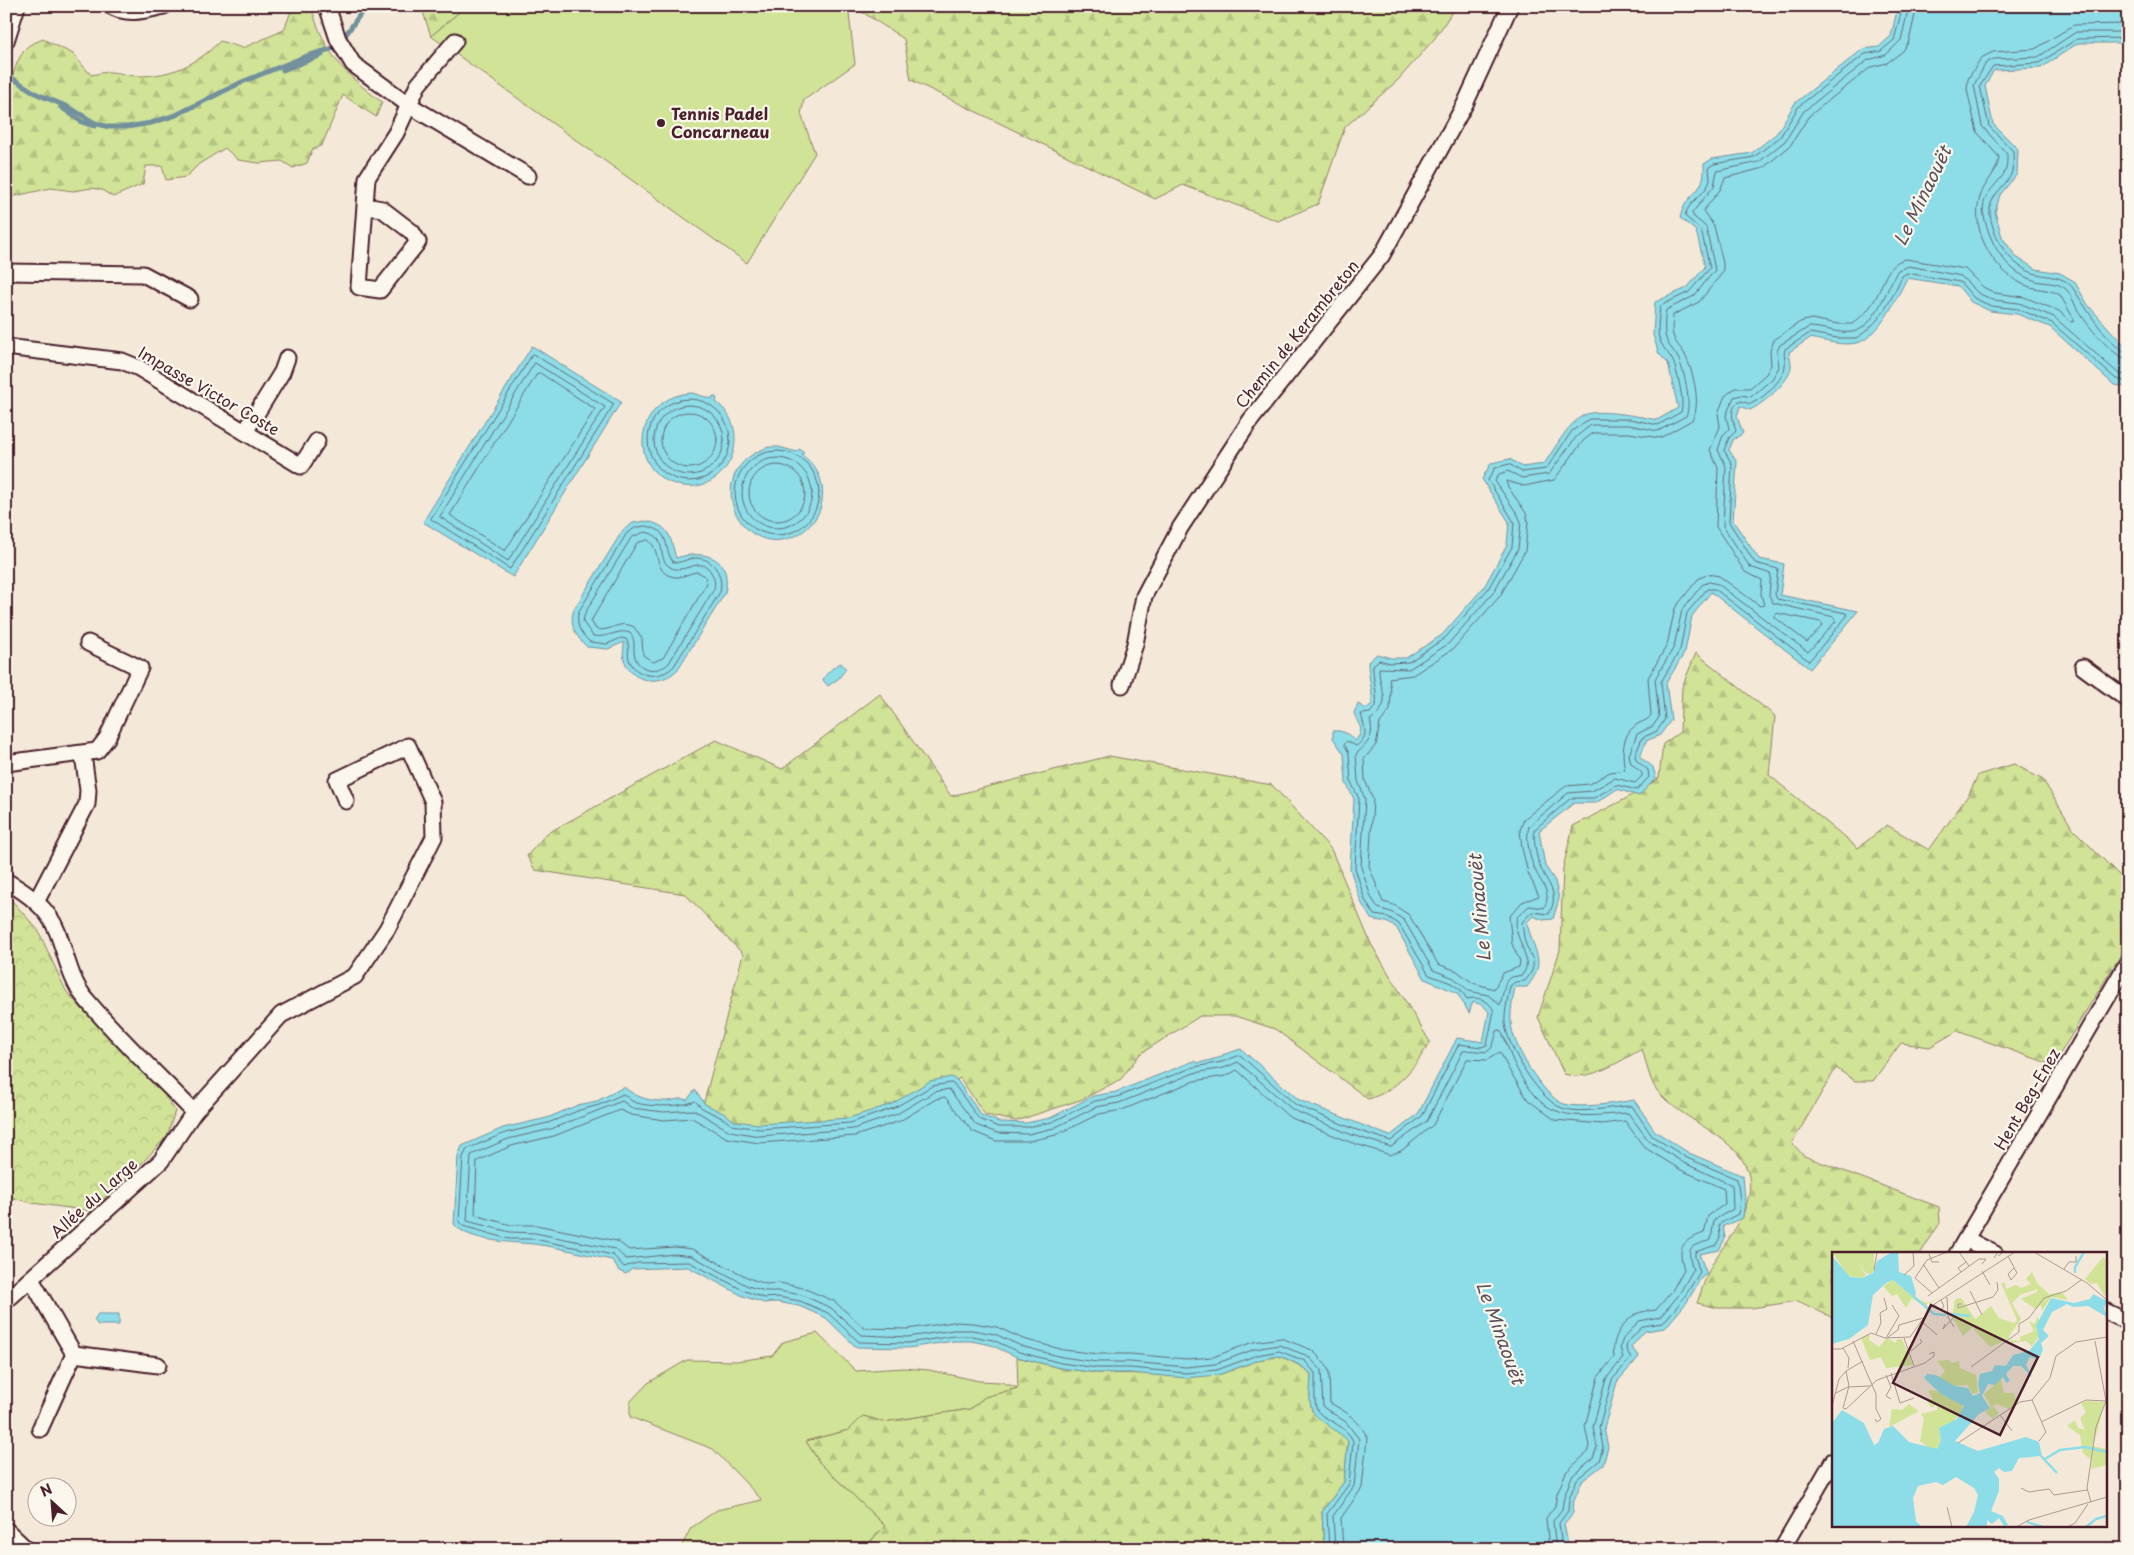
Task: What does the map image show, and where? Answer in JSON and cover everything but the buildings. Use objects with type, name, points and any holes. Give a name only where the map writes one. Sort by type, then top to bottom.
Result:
[{"type":"street","points":[[6,41],[16,6]]},
{"type":"street","points":[[111,6],[121,12],[140,11],[164,6]]},
{"type":"street","points":[[328,6],[338,39],[353,64],[409,105],[528,176]]},
{"type":"street","name":"Chemin de Kerambreton","points":[[1122,685],[1135,644],[1144,596],[1180,528],[1250,421],[1382,255],[1465,104],[1510,6]]},
{"type":"street","points":[[365,206],[382,209],[412,232],[418,242],[380,290],[358,287],[367,178],[396,133],[418,85],[455,41]]},
{"type":"street","points":[[6,272],[144,274],[190,298]]},
{"type":"street","name":"Impasse Victor Coste","points":[[6,347],[122,361],[139,368],[301,466],[317,441]]},
{"type":"street","points":[[245,432],[282,372],[287,358]]},
{"type":"street","points":[[6,763],[97,751],[107,738],[140,668],[88,643]]},
{"type":"street","points":[[2083,668],[2128,700]]},
{"type":"street","name":"Allée du Large","points":[[6,1301],[161,1162],[194,1112],[281,1015],[356,976],[387,929],[434,837],[433,802],[408,746],[337,780],[346,802]]},
{"type":"street","points":[[36,902],[87,804],[88,790],[82,754]]},
{"type":"street","points":[[6,881],[36,902],[57,929],[70,970],[84,997],[194,1112]]},
{"type":"street","name":"Hent Beg-Enez","points":[[1958,1252],[2128,962]]},
{"type":"street","points":[[1966,1239],[1991,1252]]},
{"type":"street","points":[[31,1279],[74,1354]]},
{"type":"street","points":[[2106,1311],[2128,1322]]},
{"type":"street","points":[[74,1354],[158,1365]]},
{"type":"street","points":[[40,1429],[74,1354]]},
{"type":"street","points":[[1782,1549],[1832,1463]]},
{"type":"street","points":[[6,1530],[26,1549]]},
{"type":"green space","points":[[293,6],[311,6],[322,37],[337,61],[346,72],[382,102],[376,117],[343,95],[322,145],[312,150],[307,163],[293,168],[282,161],[259,163],[238,160],[225,148],[199,164],[186,177],[166,180],[162,166],[146,166],[143,184],[113,197],[102,190],[92,188],[73,191],[51,188],[6,198],[5,141],[8,98],[18,62],[29,45],[43,39],[73,54],[91,75],[110,72],[137,76],[161,74],[183,68],[192,63],[220,41],[243,48],[284,30]]},
{"type":"green space","points":[[421,6],[466,6],[431,36]]},
{"type":"green space","points":[[466,6],[848,6],[855,64],[804,100],[801,114],[815,153],[747,263],[431,36]]},
{"type":"green space","points":[[853,6],[1456,6],[1435,38],[1398,80],[1345,127],[1318,204],[1278,221],[1183,185],[1155,199],[911,80],[904,39]]},
{"type":"green space","points":[[1696,653],[1775,716],[1769,775],[1858,848],[1887,825],[1929,850],[1969,794],[1978,775],[2014,764],[2043,780],[2073,829],[2128,884],[2128,943],[2053,1065],[1957,1031],[1930,1047],[1901,1043],[1873,1081],[1855,1081],[1836,1068],[1792,1143],[1804,1156],[1939,1207],[1940,1223],[1921,1252],[1832,1252],[1832,1318],[1798,1301],[1751,1308],[1718,1308],[1697,1303],[1711,1266],[1735,1229],[1747,1203],[1749,1175],[1742,1160],[1731,1146],[1668,1102],[1656,1089],[1642,1049],[1614,1065],[1594,1073],[1574,1076],[1564,1074],[1538,1017],[1560,950],[1563,868],[1573,826],[1629,797],[1659,778],[1663,744],[1680,732],[1682,687]]},
{"type":"green space","points":[[880,694],[951,796],[1109,756],[1272,785],[1331,849],[1371,944],[1430,1042],[1404,1077],[1388,1090],[1368,1099],[1275,1029],[1235,1016],[1200,1016],[1140,1054],[1121,1079],[1083,1099],[1016,1121],[985,1115],[960,1078],[832,1144],[700,1117],[743,954],[685,894],[535,870],[527,856],[546,834],[716,740],[782,769]]},
{"type":"green space","points":[[6,894],[38,930],[66,991],[156,1082],[175,1111],[167,1136],[144,1161],[91,1211],[32,1203],[6,1196]]},
{"type":"green space","points":[[817,1333],[856,1371],[904,1368],[929,1370],[979,1381],[1001,1382],[1018,1388],[985,1397],[970,1409],[884,1422],[863,1416],[849,1430],[806,1441],[820,1463],[885,1526],[863,1549],[680,1549],[691,1528],[717,1510],[762,1500],[713,1449],[630,1417],[630,1402],[648,1383],[687,1360],[737,1361],[772,1356],[783,1342]]},
{"type":"green space","points":[[1278,1356],[1304,1368],[1311,1374],[1312,1411],[1348,1441],[1344,1482],[1322,1512],[1324,1549],[863,1549],[885,1526],[820,1463],[806,1441],[849,1430],[863,1416],[884,1422],[970,1409],[985,1397],[1018,1388],[1017,1357],[1060,1368],[1097,1373],[1218,1375],[1259,1360]]},
{"type":"water","name":"Le Minaouët","points":[[1898,6],[2128,6],[2128,43],[2078,43],[2041,68],[1994,70],[1985,86],[1993,124],[2018,149],[2017,174],[2000,195],[1995,212],[2002,237],[2016,257],[2036,269],[2060,273],[2074,281],[2088,305],[2128,350],[2128,387],[2114,385],[2050,327],[2017,314],[1990,311],[1971,302],[1958,286],[1907,278],[1887,315],[1872,334],[1856,343],[1845,344],[1810,338],[1789,352],[1791,366],[1789,374],[1775,392],[1750,410],[1740,406],[1737,417],[1743,433],[1733,440],[1729,450],[1737,462],[1733,521],[1759,559],[1784,564],[1780,595],[1858,611],[1810,669],[1711,592],[1692,616],[1685,652],[1666,683],[1671,720],[1660,735],[1646,741],[1640,757],[1653,767],[1656,778],[1639,796],[1617,789],[1596,803],[1574,803],[1539,831],[1545,866],[1555,881],[1559,899],[1553,919],[1543,920],[1533,916],[1527,922],[1537,955],[1537,970],[1527,987],[1515,987],[1511,1014],[1512,1031],[1522,1055],[1538,1081],[1556,1099],[1564,1104],[1589,1106],[1634,1100],[1655,1131],[1689,1153],[1743,1176],[1745,1200],[1743,1218],[1723,1226],[1725,1238],[1719,1250],[1699,1254],[1707,1274],[1701,1278],[1687,1302],[1665,1328],[1645,1331],[1631,1347],[1639,1357],[1617,1382],[1604,1428],[1608,1447],[1603,1465],[1582,1481],[1574,1500],[1573,1513],[1564,1524],[1569,1549],[1324,1549],[1322,1512],[1344,1482],[1348,1441],[1322,1421],[1312,1410],[1310,1402],[1311,1374],[1296,1363],[1278,1356],[1259,1360],[1218,1375],[1186,1378],[1130,1373],[1097,1373],[1060,1368],[1017,1357],[991,1345],[971,1341],[954,1341],[908,1348],[856,1347],[826,1318],[799,1306],[777,1302],[764,1303],[743,1296],[688,1267],[632,1269],[626,1274],[619,1271],[612,1260],[543,1245],[502,1242],[480,1238],[461,1230],[454,1224],[458,1156],[462,1146],[503,1128],[547,1118],[578,1105],[597,1101],[624,1087],[638,1096],[649,1100],[661,1101],[687,1100],[695,1090],[705,1104],[727,1115],[734,1121],[759,1124],[849,1118],[892,1104],[930,1081],[951,1077],[957,1080],[981,1115],[999,1122],[1026,1123],[1050,1118],[1093,1096],[1116,1092],[1194,1061],[1199,1063],[1222,1057],[1222,1055],[1241,1049],[1299,1100],[1390,1136],[1418,1114],[1457,1038],[1483,1042],[1489,1012],[1483,1005],[1473,1002],[1469,1013],[1457,993],[1425,979],[1396,927],[1386,922],[1371,919],[1361,902],[1350,869],[1354,799],[1346,783],[1344,754],[1333,738],[1333,731],[1346,733],[1355,741],[1359,736],[1361,729],[1354,713],[1358,704],[1366,709],[1372,704],[1368,662],[1377,654],[1391,658],[1406,658],[1442,635],[1484,587],[1507,545],[1509,522],[1482,479],[1491,463],[1510,459],[1522,467],[1544,464],[1569,428],[1587,414],[1602,412],[1657,420],[1678,408],[1668,363],[1659,354],[1653,335],[1655,302],[1687,288],[1705,267],[1696,231],[1680,218],[1687,202],[1702,182],[1704,164],[1712,159],[1752,153],[1777,133],[1795,103],[1863,49],[1879,47],[1891,36]]},
{"type":"water","points":[[532,346],[621,402],[513,577],[423,522]]},
{"type":"water","points":[[692,393],[712,399],[713,396],[717,398],[716,402],[728,414],[734,429],[735,444],[731,459],[723,472],[711,481],[696,486],[678,485],[661,477],[650,466],[644,451],[643,435],[648,420],[658,407],[673,397]]},
{"type":"water","points":[[769,447],[779,447],[797,452],[799,449],[804,452],[802,455],[812,464],[819,475],[823,494],[817,516],[811,524],[799,534],[778,540],[760,537],[745,527],[735,511],[731,493],[735,475],[747,459]]},
{"type":"water","points":[[645,521],[665,529],[676,558],[686,555],[697,555],[714,559],[725,571],[726,581],[725,593],[678,669],[665,678],[657,680],[642,679],[629,670],[624,657],[624,642],[608,649],[587,647],[576,634],[572,620],[574,609],[623,530],[633,523]]},
{"type":"water","points":[[841,663],[846,669],[838,679],[828,686],[823,680],[830,670]]},
{"type":"water","points":[[98,1314],[119,1314],[119,1325],[98,1325],[94,1320]]},
{"type":"waterway","points":[[6,74],[37,94],[68,107],[95,123],[109,127],[127,127],[151,123],[176,115],[242,82],[304,57],[337,47],[366,6]]},
{"type":"waterway","points":[[283,70],[322,55]]},
{"type":"waterway","points":[[61,107],[82,122],[95,126]]},
{"type":"place","name":"Tennis Padel Concarneau","points":[[661,123]]}]
